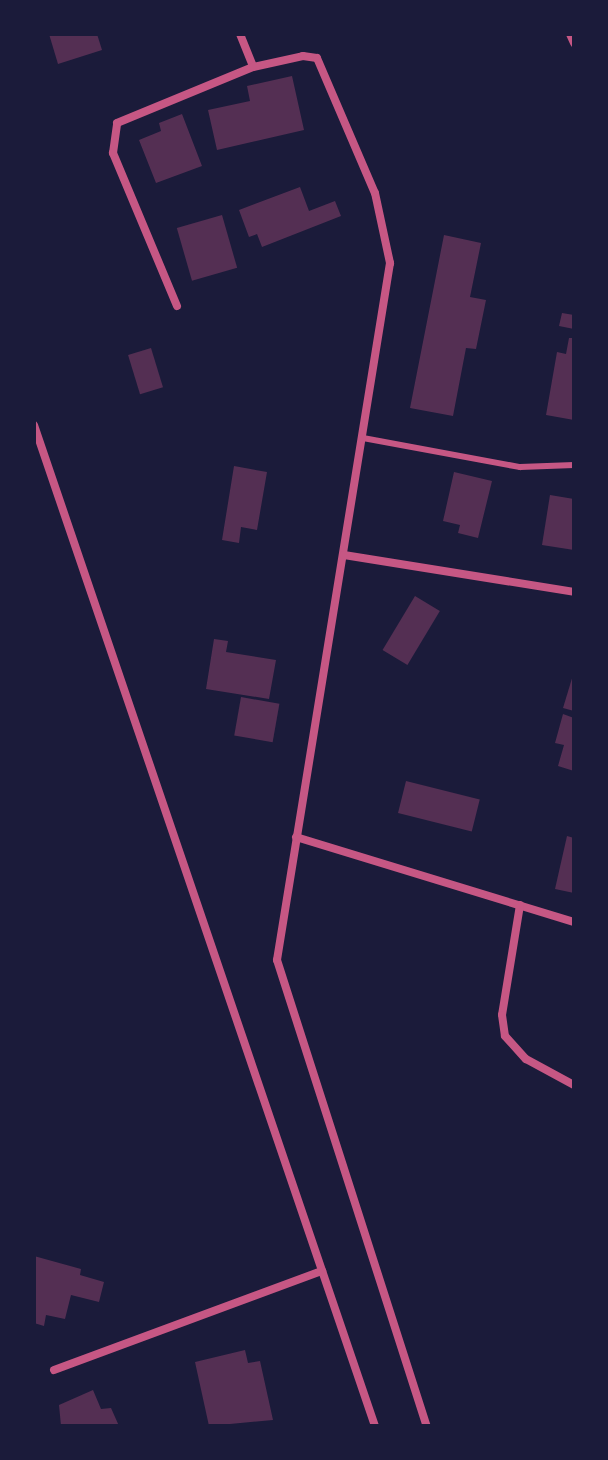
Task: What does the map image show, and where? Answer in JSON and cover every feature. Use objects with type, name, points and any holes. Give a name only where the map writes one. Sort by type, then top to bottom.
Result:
[{"type":"street","points":[[240,34],[253,67]]},
{"type":"street","points":[[570,34],[574,43]]},
{"type":"street","points":[[177,306],[113,153],[114,130],[129,116],[253,67],[303,56],[324,65],[383,220],[390,263],[344,555],[278,934],[279,974],[427,1426]]},
{"type":"street","points":[[34,425],[375,1426]]},
{"type":"street","points":[[344,555],[574,592]]},
{"type":"street","points":[[296,837],[574,922]]},
{"type":"street","points":[[520,905],[502,1015],[505,1036],[526,1059],[574,1085]]},
{"type":"street","points":[[54,1370],[322,1271]]},
{"type":"lane","points":[[363,438],[520,467],[574,465]]},
{"type":"building","points":[[49,34],[97,34],[102,50],[58,64]]},
{"type":"building","points":[[292,76],[304,130],[217,150],[208,110],[250,101],[247,86]]},
{"type":"building","points":[[182,114],[202,166],[156,183],[139,140],[161,131],[159,123]]},
{"type":"building","points":[[300,187],[309,211],[335,201],[341,216],[262,247],[257,234],[249,237],[239,210]]},
{"type":"building","points":[[222,215],[237,268],[192,281],[177,228]]},
{"type":"building","points":[[444,235],[481,243],[470,297],[486,300],[476,349],[466,348],[453,416],[410,408]]},
{"type":"building","points":[[562,313],[574,315],[574,329],[559,326]]},
{"type":"building","points":[[569,338],[574,338],[574,420],[546,415],[557,352],[566,354]]},
{"type":"building","points":[[151,348],[163,387],[140,394],[128,355]]},
{"type":"building","points":[[234,466],[267,472],[257,530],[241,527],[239,543],[222,540]]},
{"type":"building","points":[[454,472],[492,481],[478,538],[458,533],[460,525],[443,521]]},
{"type":"building","points":[[550,495],[574,499],[574,550],[542,545]]},
{"type":"building","points":[[415,596],[440,611],[407,665],[383,650]]},
{"type":"building","points":[[214,639],[228,641],[226,652],[276,660],[269,699],[206,689]]},
{"type":"building","points":[[574,675],[574,711],[563,708]]},
{"type":"building","points":[[241,697],[279,704],[273,742],[234,735]]},
{"type":"building","points":[[563,714],[574,718],[574,771],[558,766],[564,745],[555,743]]},
{"type":"building","points":[[406,781],[480,799],[472,831],[398,813]]},
{"type":"building","points":[[567,836],[574,838],[574,893],[555,889]]},
{"type":"building","points":[[34,1256],[81,1269],[80,1275],[104,1282],[99,1302],[71,1295],[65,1319],[46,1315],[44,1326],[34,1323]]},
{"type":"building","points":[[245,1350],[248,1363],[260,1361],[273,1420],[209,1426],[195,1362]]},
{"type":"building","points":[[93,1390],[101,1409],[111,1408],[119,1426],[61,1426],[59,1405]]}]
